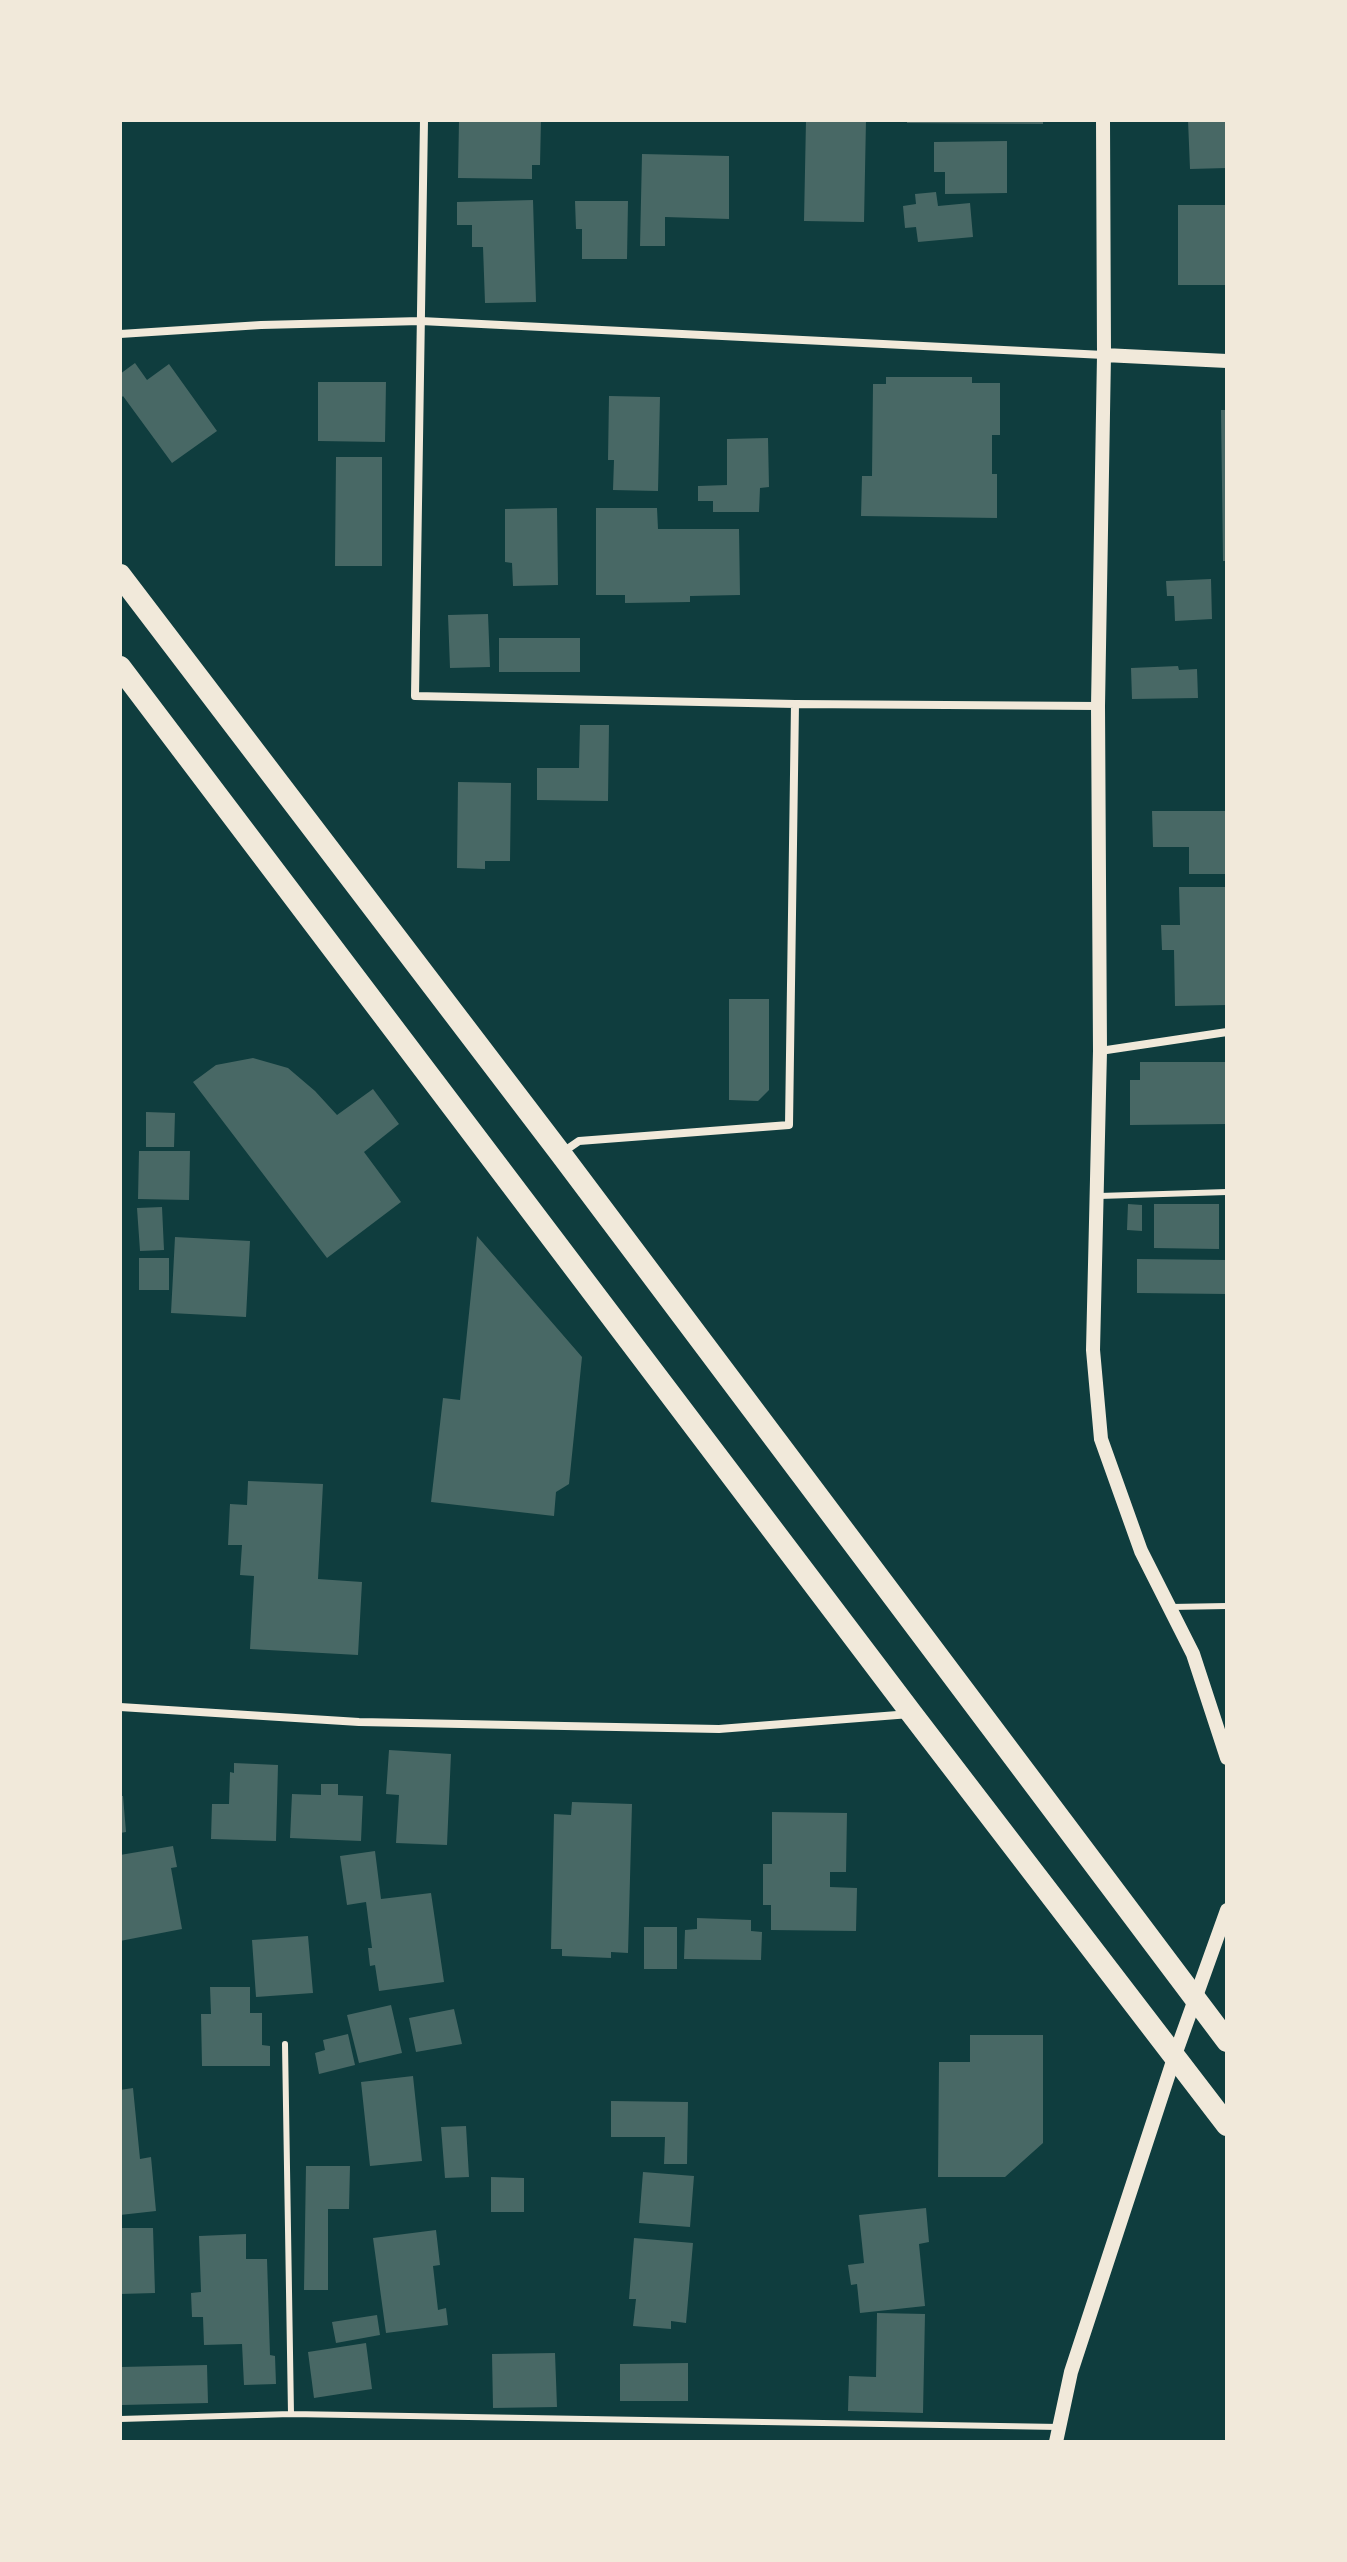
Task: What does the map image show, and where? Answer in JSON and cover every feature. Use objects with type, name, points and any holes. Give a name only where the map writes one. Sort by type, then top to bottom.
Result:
[{"type":"highway","points":[[120,575],[561,1154],[1227,2041]]},
{"type":"highway","points":[[120,667],[1227,2125]]},
{"type":"street","points":[[424,120],[415,696],[795,704],[1098,706]]},
{"type":"street","points":[[1103,120],[1104,355],[1098,706],[1100,1051],[1093,1350],[1101,1439],[1141,1551],[1193,1654],[1227,1758]]},
{"type":"street","points":[[120,334],[261,325],[421,321],[1227,361]]},
{"type":"street","points":[[561,1154],[579,1141],[789,1125],[795,704]]},
{"type":"street","points":[[1100,1051],[1227,1032]]},
{"type":"street","points":[[120,1707],[359,1722],[719,1729],[912,1714]]},
{"type":"street","points":[[1057,2434],[1071,2372],[1194,1998],[1227,1910]]},
{"type":"lane","points":[[1097,1196],[1227,1192]]},
{"type":"lane","points":[[1169,1607],[1227,1606]]},
{"type":"lane","points":[[285,2044],[291,2414]]},
{"type":"lane","points":[[120,2419],[291,2414],[1057,2434]]},
{"type":"building","points":[[459,120],[541,120],[540,165],[532,165],[532,179],[458,178]]},
{"type":"building","points":[[806,120],[866,120],[864,222],[804,221]]},
{"type":"building","points":[[907,120],[1043,120],[1043,124],[907,123]]},
{"type":"building","points":[[1188,120],[1227,120],[1227,168],[1190,169]]},
{"type":"building","points":[[1007,141],[1007,193],[945,194],[945,172],[934,172],[934,142]]},
{"type":"building","points":[[642,154],[729,156],[729,219],[665,217],[665,246],[640,246]]},
{"type":"building","points":[[936,192],[938,206],[970,203],[973,237],[918,242],[916,227],[905,228],[903,206],[916,204],[915,194]]},
{"type":"building","points":[[533,200],[536,302],[485,303],[483,247],[472,247],[472,225],[457,225],[457,202]]},
{"type":"building","points":[[575,201],[628,201],[627,259],[582,259],[582,229],[576,229]]},
{"type":"building","points":[[1178,205],[1227,205],[1227,285],[1178,285]]},
{"type":"building","points":[[135,363],[147,380],[169,364],[217,431],[172,463],[123,396],[120,399],[120,374]]},
{"type":"building","points":[[886,377],[972,377],[972,383],[1000,383],[1000,435],[992,435],[992,474],[997,474],[997,518],[861,516],[862,476],[872,476],[873,384],[886,384]]},
{"type":"building","points":[[318,382],[386,382],[385,442],[318,441]]},
{"type":"building","points":[[609,396],[660,397],[658,491],[613,490],[614,460],[608,460]]},
{"type":"building","points":[[1221,410],[1227,410],[1227,561],[1223,561]]},
{"type":"building","points":[[768,438],[769,487],[760,488],[759,512],[713,512],[713,501],[698,501],[698,486],[727,485],[727,439]]},
{"type":"building","points":[[336,457],[382,457],[382,566],[335,566]]},
{"type":"building","points":[[557,508],[558,585],[513,586],[512,563],[505,562],[505,509]]},
{"type":"building","points":[[596,508],[657,508],[658,529],[739,529],[740,595],[690,596],[690,602],[625,603],[625,595],[596,595]]},
{"type":"building","points":[[1211,579],[1212,619],[1175,621],[1174,596],[1167,596],[1166,581]]},
{"type":"building","points":[[488,614],[490,667],[450,668],[448,615]]},
{"type":"building","points":[[499,638],[580,638],[580,672],[499,672]]},
{"type":"building","points":[[1178,666],[1179,670],[1197,669],[1198,698],[1132,699],[1131,668]]},
{"type":"building","points":[[580,725],[609,725],[608,801],[537,800],[537,768],[579,768]]},
{"type":"building","points":[[458,782],[511,783],[510,861],[485,861],[485,869],[457,868]]},
{"type":"building","points":[[1152,811],[1227,811],[1227,874],[1189,874],[1189,847],[1153,847]]},
{"type":"building","points":[[1179,887],[1227,887],[1227,1005],[1175,1006],[1174,950],[1162,950],[1161,925],[1180,925]]},
{"type":"building","points":[[729,999],[769,999],[769,1090],[758,1101],[729,1100]]},
{"type":"building","points":[[253,1058],[288,1068],[337,1115],[373,1089],[399,1124],[364,1152],[401,1202],[327,1258],[193,1082],[216,1065]]},
{"type":"building","points":[[1140,1062],[1227,1062],[1227,1124],[1130,1125],[1130,1080],[1140,1080]]},
{"type":"building","points":[[146,1112],[175,1113],[174,1147],[146,1147]]},
{"type":"building","points":[[139,1151],[190,1151],[189,1200],[138,1199]]},
{"type":"building","points":[[1128,1204],[1142,1205],[1142,1231],[1127,1230]]},
{"type":"building","points":[[1154,1204],[1219,1204],[1219,1249],[1154,1248]]},
{"type":"building","points":[[162,1207],[164,1250],[140,1251],[137,1208]]},
{"type":"building","points":[[477,1236],[582,1357],[569,1484],[556,1492],[554,1516],[431,1502],[443,1398],[460,1400]]},
{"type":"building","points":[[175,1237],[250,1241],[246,1317],[171,1313]]},
{"type":"building","points":[[139,1258],[169,1258],[169,1290],[139,1290]]},
{"type":"building","points":[[1137,1259],[1227,1260],[1227,1294],[1137,1293]]},
{"type":"building","points":[[248,1481],[323,1484],[318,1579],[362,1582],[358,1655],[250,1649],[254,1576],[240,1575],[242,1545],[228,1545],[230,1504],[247,1505]]},
{"type":"building","points":[[389,1750],[451,1754],[447,1845],[396,1843],[399,1795],[386,1794]]},
{"type":"building","points":[[234,1763],[278,1765],[276,1841],[211,1839],[212,1804],[229,1804],[230,1772],[234,1773]]},
{"type":"building","points":[[321,1784],[338,1784],[338,1795],[363,1796],[361,1841],[290,1838],[292,1794],[321,1795]]},
{"type":"building","points":[[120,1796],[123,1796],[126,1832],[120,1833]]},
{"type":"building","points":[[572,1802],[632,1804],[628,1953],[611,1952],[611,1958],[562,1956],[562,1949],[551,1949],[554,1814],[571,1815]]},
{"type":"building","points":[[772,1812],[847,1813],[846,1872],[830,1872],[830,1887],[857,1888],[856,1931],[771,1930],[771,1905],[763,1905],[763,1864],[772,1864]]},
{"type":"building","points":[[173,1846],[177,1867],[171,1868],[182,1929],[120,1941],[120,1855]]},
{"type":"building","points":[[375,1851],[381,1899],[431,1893],[444,1982],[379,1991],[375,1965],[370,1966],[368,1948],[372,1948],[366,1902],[347,1905],[340,1856]]},
{"type":"building","points":[[697,1918],[751,1920],[751,1931],[762,1932],[761,1960],[684,1959],[685,1930],[697,1929]]},
{"type":"building","points":[[644,1927],[677,1927],[677,1969],[644,1969]]},
{"type":"building","points":[[308,1936],[313,1993],[256,1997],[252,1940]]},
{"type":"building","points":[[210,1987],[250,1987],[250,2013],[262,2013],[262,2045],[270,2046],[270,2066],[202,2066],[201,2014],[211,2014]]},
{"type":"building","points":[[391,2005],[402,2053],[359,2063],[347,2015]]},
{"type":"building","points":[[454,2009],[462,2044],[416,2052],[409,2018]]},
{"type":"building","points":[[348,2034],[355,2065],[319,2074],[315,2053],[325,2050],[323,2040]]},
{"type":"building","points":[[970,2035],[1043,2035],[1043,2143],[1005,2177],[938,2177],[939,2062],[970,2062]]},
{"type":"building","points":[[413,2076],[422,2161],[370,2166],[361,2082]]},
{"type":"building","points":[[133,2088],[140,2159],[151,2157],[156,2211],[120,2215],[120,2090]]},
{"type":"building","points":[[611,2101],[688,2102],[687,2164],[664,2164],[665,2137],[611,2137]]},
{"type":"building","points":[[466,2126],[469,2177],[445,2178],[441,2127]]},
{"type":"building","points":[[306,2166],[350,2166],[349,2209],[328,2209],[328,2290],[304,2290]]},
{"type":"building","points":[[643,2172],[694,2176],[690,2227],[639,2223]]},
{"type":"building","points":[[491,2177],[524,2178],[524,2212],[491,2212]]},
{"type":"building","points":[[926,2208],[929,2242],[919,2244],[925,2306],[860,2313],[857,2284],[851,2285],[848,2265],[864,2263],[859,2215]]},
{"type":"building","points":[[120,2228],[153,2228],[155,2293],[120,2294]]},
{"type":"building","points":[[436,2230],[440,2265],[433,2266],[438,2310],[446,2308],[448,2325],[386,2333],[373,2238]]},
{"type":"building","points":[[246,2234],[246,2259],[267,2259],[270,2355],[275,2356],[276,2384],[244,2385],[242,2344],[204,2345],[203,2317],[192,2317],[191,2293],[201,2292],[199,2236]]},
{"type":"building","points":[[634,2238],[693,2243],[686,2323],[671,2321],[671,2329],[633,2326],[636,2299],[629,2299]]},
{"type":"building","points":[[877,2313],[925,2314],[923,2413],[848,2411],[849,2376],[876,2377]]},
{"type":"building","points":[[377,2315],[380,2335],[336,2343],[332,2322]]},
{"type":"building","points":[[366,2343],[372,2389],[314,2398],[308,2352]]},
{"type":"building","points":[[555,2353],[557,2407],[493,2408],[492,2354]]},
{"type":"building","points":[[688,2363],[688,2401],[620,2401],[620,2364]]},
{"type":"building","points":[[207,2365],[208,2403],[122,2405],[121,2367]]}]
